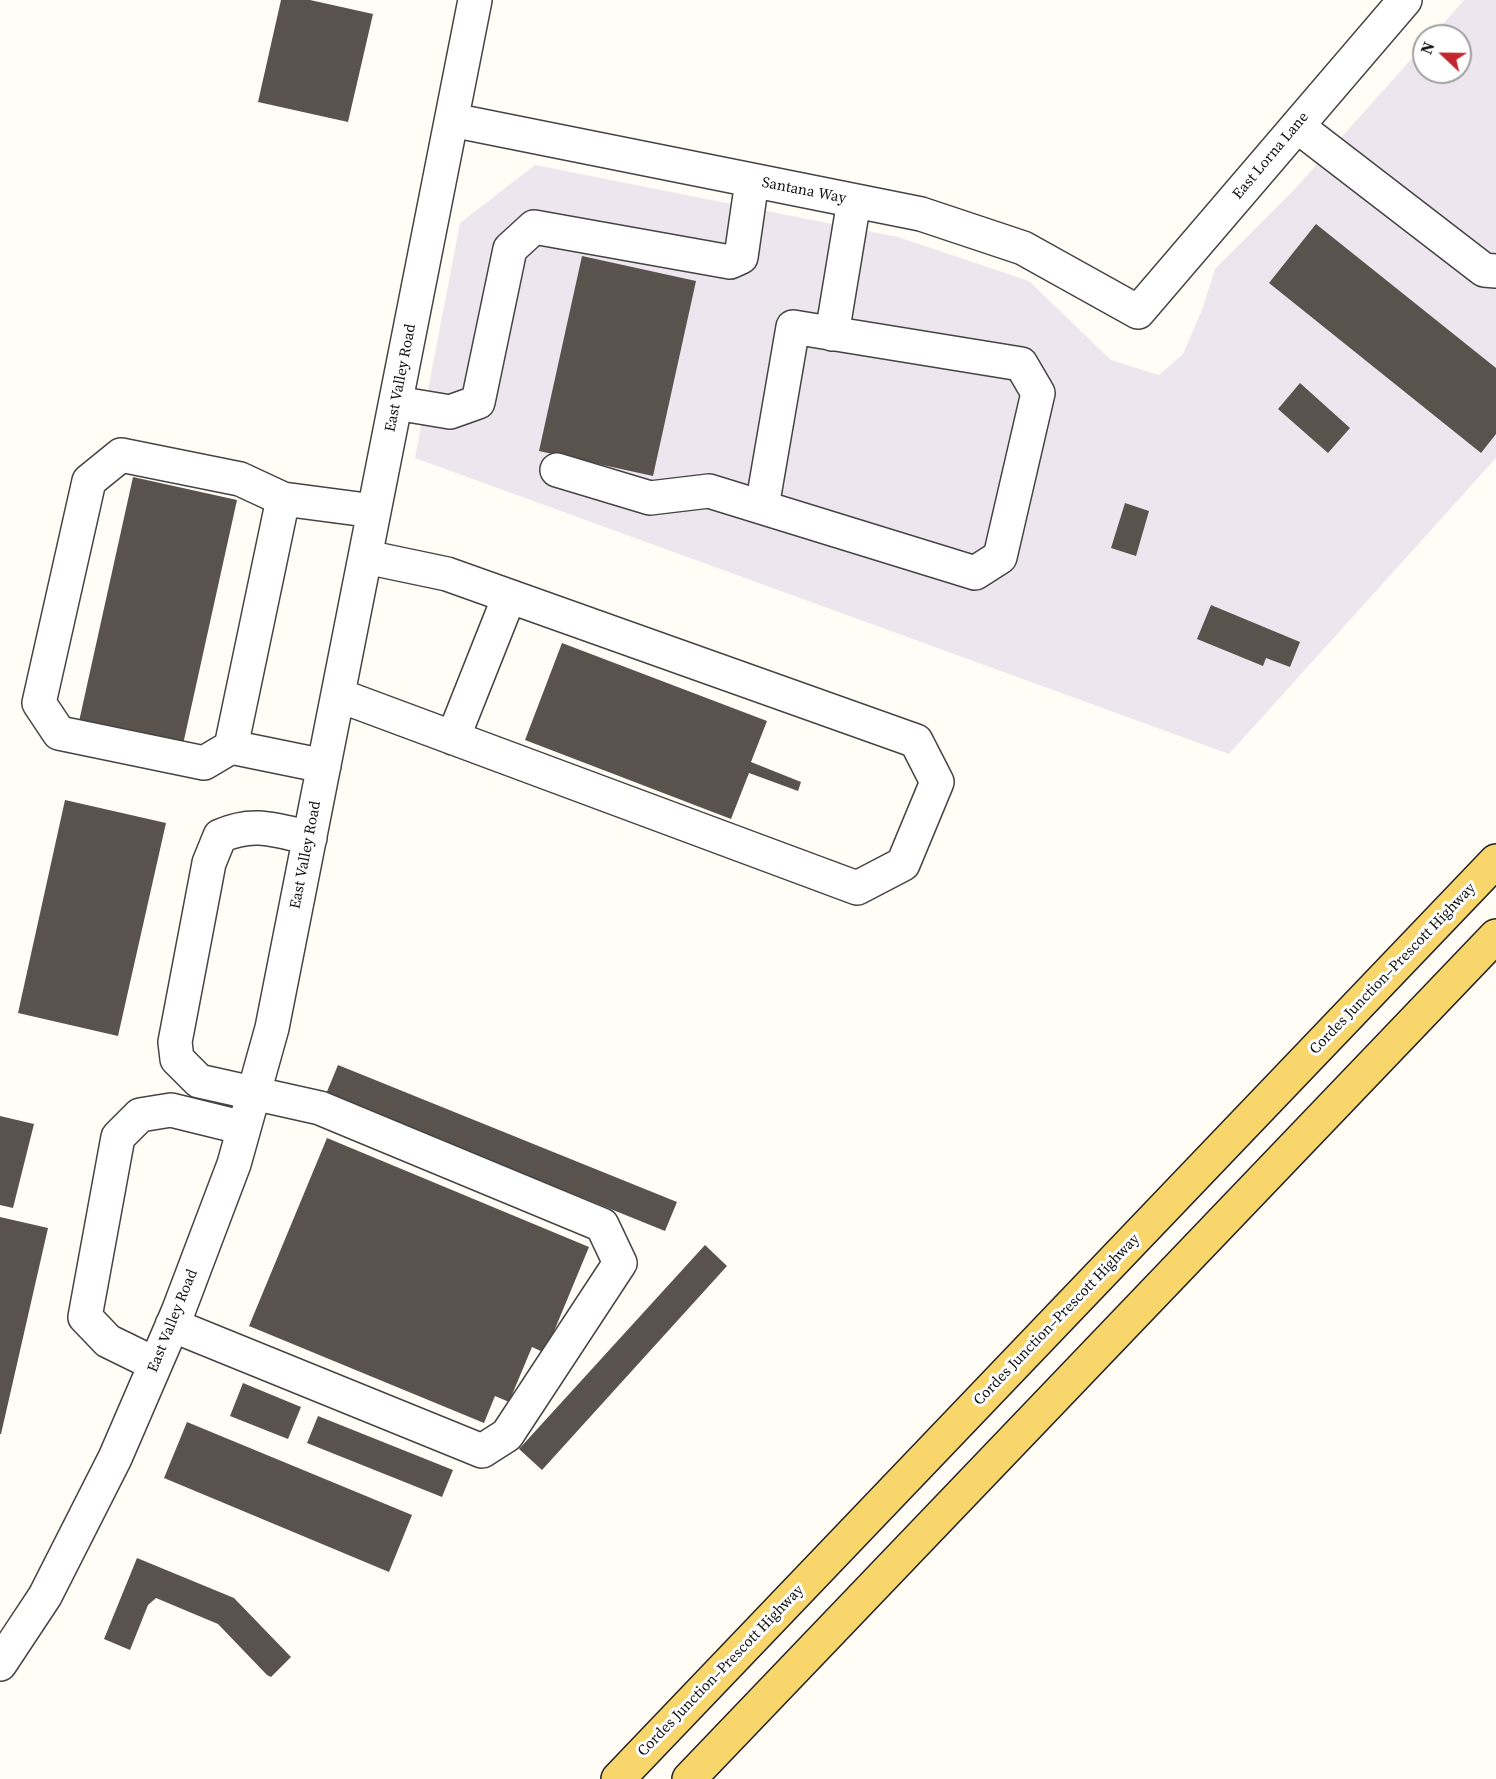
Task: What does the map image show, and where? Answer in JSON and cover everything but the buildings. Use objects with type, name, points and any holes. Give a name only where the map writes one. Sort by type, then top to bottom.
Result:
[{"type":"main road","name":"Cordes Junction–Prescott Highway","points":[[618,1779],[1496,861]]},
{"type":"main road","points":[[688,1779],[1496,936]]},
{"type":"street","name":"East Valley Road","points":[[0,1665],[45,1596],[115,1458],[172,1325],[234,1164],[272,1028],[475,0]]},
{"type":"street","name":"East Lorna Lane","points":[[1138,312],[1405,0]]},
{"type":"street","name":"Santana Way","points":[[452,120],[921,214],[1023,248],[1138,312]]},
{"type":"street","points":[[1297,126],[1484,270],[1496,271]]},
{"type":"street","points":[[396,403],[450,412],[478,402],[510,249],[534,227],[730,262],[741,257],[752,181]]},
{"type":"street","points":[[832,334],[854,201]]},
{"type":"street","points":[[557,470],[650,498],[708,491],[975,573],[999,557],[1038,393],[1022,364],[793,327],[762,507]]},
{"type":"street","points":[[324,766],[231,747],[204,763],[59,733],[39,703],[89,481],[121,455],[240,479],[283,499],[374,511]]},
{"type":"street","points":[[231,747],[283,499]]},
{"type":"street","points":[[338,695],[857,888],[903,864],[937,782],[916,741],[447,574],[366,557]]},
{"type":"street","points":[[453,738],[509,597]]},
{"type":"street","points":[[172,1325],[482,1450],[507,1435],[621,1263],[602,1225],[320,1108],[253,1095],[199,1081],[177,1059],[175,1042],[209,864],[220,836],[237,828],[259,826],[310,838]]},
{"type":"street","points":[[155,1364],[108,1341],[84,1317],[118,1137],[141,1115],[171,1110],[244,1128]]},
{"type":"shaded area","points":[[1464,0],[1496,0],[1496,458],[1229,754],[415,458],[460,223],[535,165],[898,237],[1029,281],[1111,360],[1159,375],[1183,354],[1203,307],[1215,269],[1293,191],[1412,58],[1412,84],[1472,84],[1472,24],[1443,24]]}]
